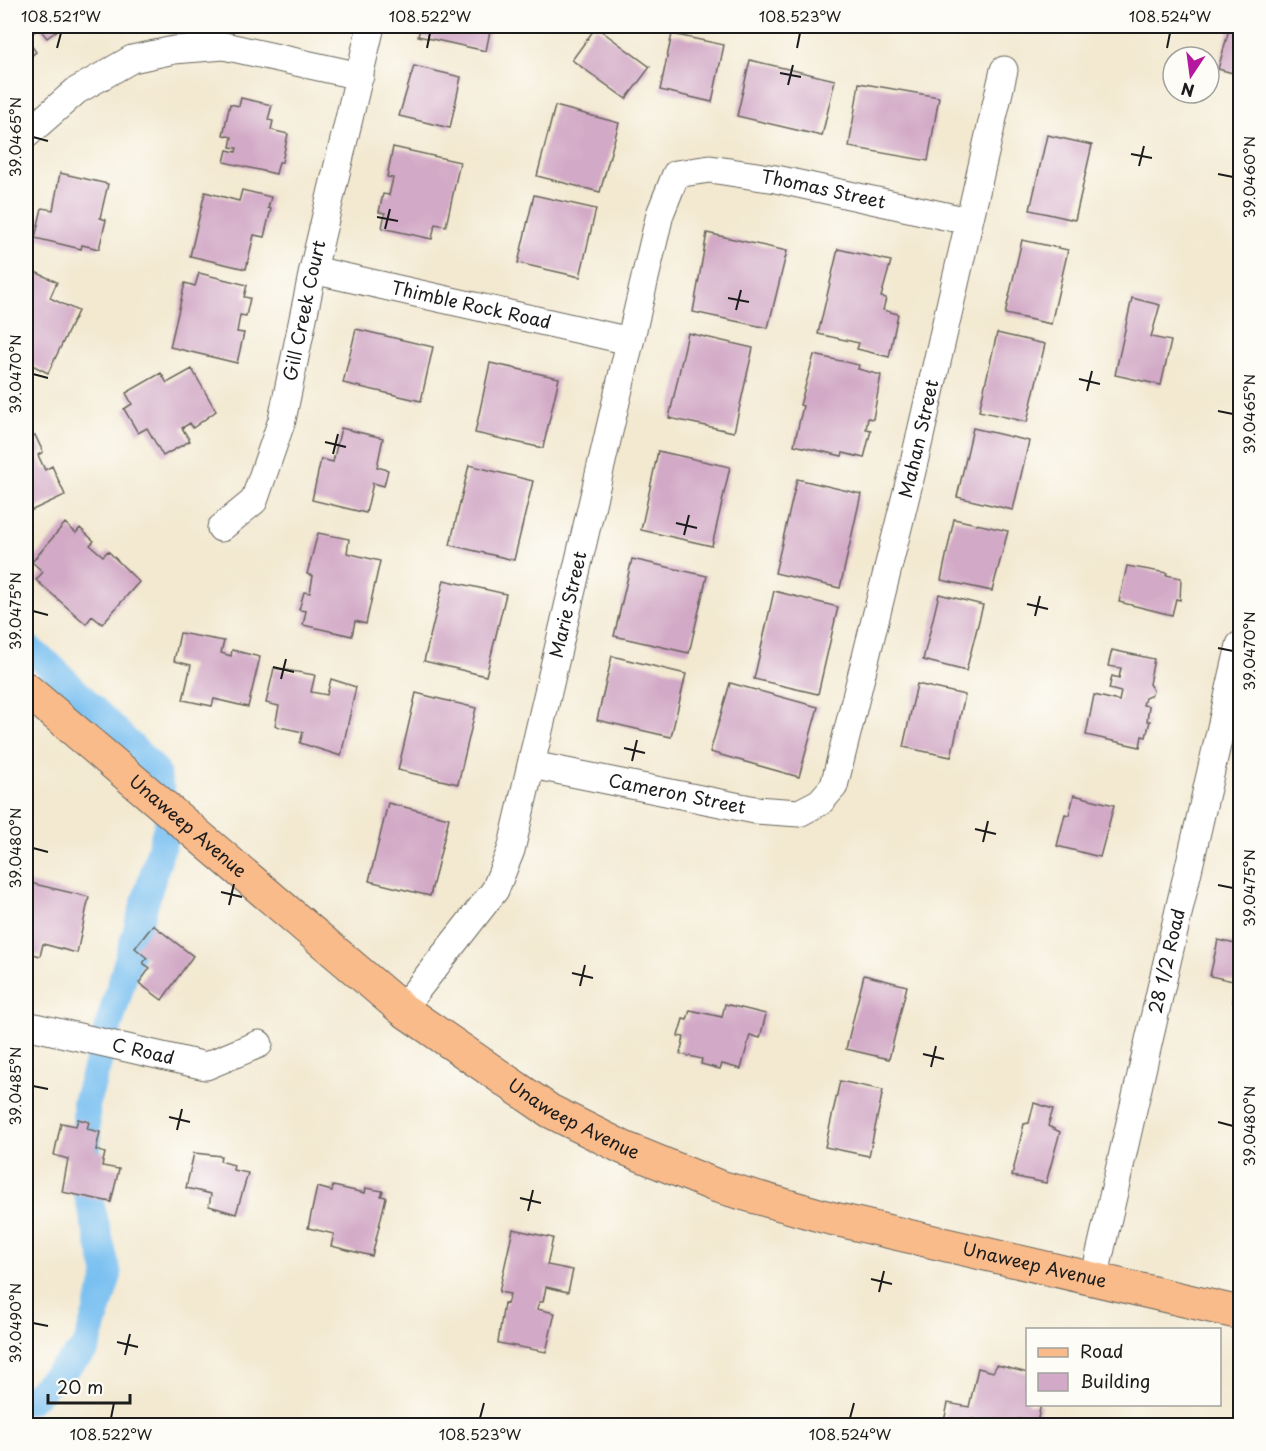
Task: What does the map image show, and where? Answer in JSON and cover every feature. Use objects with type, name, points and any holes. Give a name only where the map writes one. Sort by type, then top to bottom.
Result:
[{"type":"main road","name":"Unaweep Avenue","points":[[26,689],[402,1009],[550,1111],[624,1148],[717,1186],[826,1217],[1240,1313]]},
{"type":"street","name":"Gill Creek Court","points":[[221,528],[254,501],[282,420],[313,270],[372,26]]},
{"type":"street","points":[[26,135],[75,91],[132,59],[174,50],[224,46],[360,76]]},
{"type":"street","name":"Mahan Street","points":[[820,802],[834,786],[912,471],[1004,70]]},
{"type":"street","name":"Thomas Street","points":[[676,174],[710,169],[776,179],[968,221]]},
{"type":"street","name":"Marie Street","points":[[402,1009],[495,890],[511,850],[660,214],[676,174]]},
{"type":"street","name":"Thimble Rock Road","points":[[313,270],[630,340]]},
{"type":"street","name":"28 1/2 Road","points":[[1094,1279],[1240,645]]},
{"type":"street","name":"Cameron Street","points":[[532,765],[755,810],[799,813],[820,802]]},
{"type":"street","name":"C Road","points":[[26,1024],[206,1066],[259,1044]]},
{"type":"building","points":[[26,26],[63,26],[47,38],[39,28],[26,38]]},
{"type":"building","points":[[421,26],[491,26],[486,51],[418,36]]},
{"type":"building","points":[[1230,26],[1240,26],[1240,75],[1221,70],[1221,58]]},
{"type":"building","points":[[596,27],[650,67],[626,99],[572,60]]},
{"type":"building","points":[[672,34],[724,45],[712,102],[660,90]]},
{"type":"building","points":[[26,38],[36,52],[26,60]]},
{"type":"building","points":[[750,60],[835,80],[822,136],[737,116]]},
{"type":"building","points":[[414,66],[461,77],[450,128],[399,116]]},
{"type":"building","points":[[859,83],[939,97],[928,161],[849,147]]},
{"type":"building","points":[[241,98],[272,105],[268,120],[273,121],[271,130],[288,134],[282,162],[279,162],[276,174],[224,162],[227,150],[236,152],[237,148],[230,147],[232,137],[223,135],[230,104],[239,106]]},
{"type":"building","points":[[555,106],[619,123],[600,192],[537,176]]},
{"type":"building","points":[[1047,135],[1092,145],[1075,220],[1030,210]]},
{"type":"building","points":[[393,147],[460,162],[446,226],[435,224],[432,239],[382,228],[385,213],[379,212],[383,194],[389,195],[393,178],[387,177]]},
{"type":"building","points":[[60,173],[108,184],[100,218],[106,220],[99,249],[82,245],[81,249],[35,238],[42,208],[53,210]]},
{"type":"building","points":[[242,190],[271,197],[268,208],[271,209],[264,237],[254,235],[246,269],[190,256],[205,192],[239,201]]},
{"type":"building","points":[[534,195],[596,209],[580,277],[518,263]]},
{"type":"building","points":[[707,233],[787,251],[768,328],[693,312]]},
{"type":"building","points":[[1022,240],[1068,250],[1051,324],[1005,314]]},
{"type":"building","points":[[838,249],[891,261],[881,297],[886,298],[883,310],[898,314],[889,357],[857,349],[859,343],[818,334]]},
{"type":"building","points":[[31,270],[57,282],[50,298],[78,311],[48,373],[26,362],[26,281]]},
{"type":"building","points":[[199,273],[247,285],[244,297],[250,298],[246,316],[240,315],[237,332],[244,333],[237,363],[170,347],[185,283],[195,286]]},
{"type":"building","points":[[1132,298],[1160,305],[1151,337],[1171,341],[1161,385],[1115,375]]},
{"type":"building","points":[[356,329],[433,347],[421,401],[343,383]]},
{"type":"building","points":[[688,333],[753,348],[734,432],[669,418]]},
{"type":"building","points":[[997,333],[1045,344],[1027,422],[979,411]]},
{"type":"building","points":[[814,355],[859,365],[858,369],[881,375],[873,419],[868,418],[866,429],[871,430],[864,458],[843,453],[842,456],[794,445],[803,406],[800,405]]},
{"type":"building","points":[[490,363],[559,378],[543,448],[475,433]]},
{"type":"building","points":[[192,369],[216,411],[193,428],[190,423],[182,428],[190,441],[163,456],[147,428],[138,433],[124,409],[132,404],[126,393],[161,373],[167,383]]},
{"type":"building","points":[[341,428],[383,438],[377,467],[388,470],[384,486],[373,483],[366,513],[312,500],[321,459],[333,462]]},
{"type":"building","points":[[973,428],[1029,441],[1013,510],[957,497]]},
{"type":"building","points":[[26,430],[29,437],[35,435],[43,452],[38,455],[45,470],[52,466],[65,495],[26,513]]},
{"type":"building","points":[[658,451],[730,467],[712,546],[641,530]]},
{"type":"building","points":[[469,465],[533,481],[514,560],[450,545]]},
{"type":"building","points":[[797,479],[861,494],[840,588],[775,573]]},
{"type":"building","points":[[954,519],[1008,531],[992,591],[941,580]]},
{"type":"building","points":[[65,523],[76,533],[80,528],[94,541],[90,545],[103,556],[108,551],[139,582],[102,624],[92,616],[86,624],[36,580],[43,572],[32,562]]},
{"type":"building","points":[[318,533],[349,539],[347,553],[380,561],[366,624],[355,621],[352,636],[303,625],[306,611],[299,610],[304,592],[310,593],[313,576],[307,574]]},
{"type":"building","points":[[632,559],[707,576],[689,653],[614,636]]},
{"type":"building","points":[[1127,566],[1167,573],[1166,575],[1181,578],[1180,600],[1176,599],[1172,615],[1119,602]]},
{"type":"building","points":[[444,580],[506,594],[486,676],[424,661]]},
{"type":"building","points":[[774,591],[838,607],[818,694],[754,679]]},
{"type":"building","points":[[939,594],[983,605],[966,671],[923,660]]},
{"type":"building","points":[[180,633],[224,641],[221,653],[231,656],[232,650],[260,657],[248,707],[214,699],[212,706],[183,700],[191,665],[174,661]]},
{"type":"building","points":[[1112,650],[1154,659],[1149,684],[1153,690],[1152,695],[1145,698],[1143,705],[1149,706],[1147,721],[1150,721],[1146,737],[1142,736],[1140,747],[1086,735],[1094,695],[1119,701],[1121,692],[1109,689],[1112,676],[1119,678],[1121,668],[1108,666]]},
{"type":"building","points":[[612,656],[686,674],[671,737],[597,720]]},
{"type":"building","points":[[274,668],[315,675],[311,692],[327,695],[331,679],[356,687],[341,756],[300,743],[303,732],[275,726],[279,706],[266,703]]},
{"type":"building","points":[[730,683],[818,707],[799,777],[710,752]]},
{"type":"building","points":[[917,684],[965,695],[951,757],[903,747]]},
{"type":"building","points":[[416,693],[476,708],[458,784],[398,770]]},
{"type":"building","points":[[1074,795],[1114,805],[1100,857],[1057,846],[1065,814],[1069,815]]},
{"type":"building","points":[[388,803],[449,818],[430,896],[369,881]]},
{"type":"building","points":[[26,882],[89,897],[77,953],[43,944],[40,956],[26,952]]},
{"type":"building","points":[[153,925],[193,956],[162,1000],[139,983],[150,968],[143,963],[147,958],[135,948]]},
{"type":"building","points":[[1218,940],[1240,945],[1240,1004],[1233,1002],[1238,982],[1210,976]]},
{"type":"building","points":[[864,975],[907,986],[889,1059],[846,1049]]},
{"type":"building","points":[[725,1004],[766,1014],[760,1038],[750,1035],[741,1069],[722,1064],[720,1069],[701,1064],[702,1059],[680,1054],[684,1037],[678,1036],[683,1019],[687,1020],[690,1010],[722,1017]]},
{"type":"building","points":[[840,1081],[883,1090],[869,1156],[825,1147]]},
{"type":"building","points":[[1034,1103],[1053,1109],[1048,1126],[1060,1132],[1046,1183],[1012,1176],[1024,1124],[1029,1123]]},
{"type":"building","points":[[78,1119],[89,1122],[87,1129],[100,1132],[96,1150],[105,1153],[102,1166],[119,1169],[111,1202],[62,1192],[68,1159],[54,1155],[61,1123],[76,1126]]},
{"type":"building","points":[[194,1153],[221,1156],[220,1161],[234,1165],[233,1170],[248,1173],[236,1214],[209,1206],[211,1194],[186,1188]]},
{"type":"building","points":[[333,1186],[365,1193],[366,1188],[383,1191],[381,1196],[386,1197],[372,1256],[331,1246],[334,1234],[308,1228],[317,1187],[332,1191]]},
{"type":"building","points":[[513,1229],[553,1238],[547,1265],[573,1270],[568,1292],[546,1287],[543,1302],[539,1302],[537,1309],[555,1313],[546,1352],[498,1343],[504,1303],[507,1304],[510,1294],[499,1292]]},
{"type":"building","points":[[997,1365],[1026,1372],[1026,1406],[1041,1406],[1037,1423],[1018,1419],[1016,1424],[996,1419],[994,1424],[972,1419],[970,1426],[943,1426],[948,1403],[969,1407],[978,1368],[993,1372]]},
{"type":"waterway","points":[[26,647],[49,665],[155,770],[169,821],[86,1103],[88,1195],[108,1275],[86,1348],[30,1400],[26,1401]]}]
